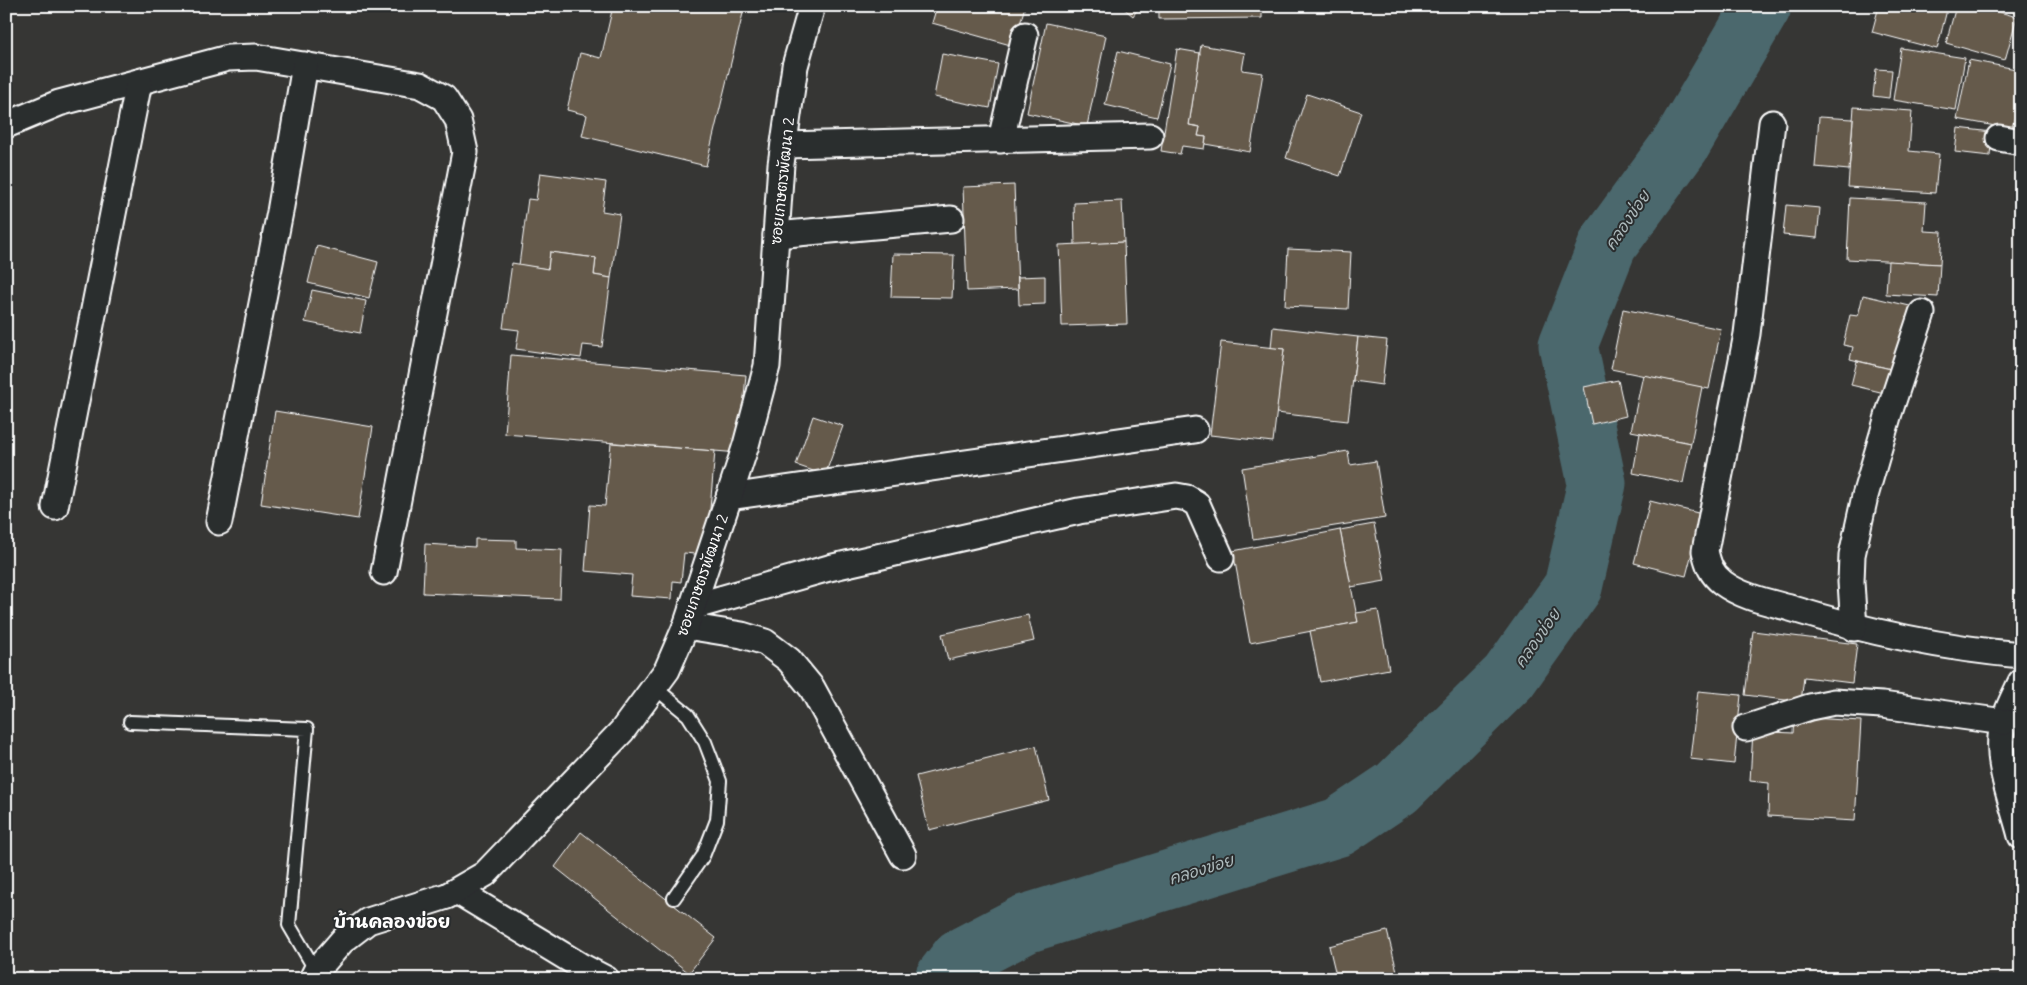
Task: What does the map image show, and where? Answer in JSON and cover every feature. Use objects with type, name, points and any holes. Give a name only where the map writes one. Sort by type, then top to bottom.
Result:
[{"type":"street","name":"ซอยเกษตรพัฒนา 2","points":[[314,975],[342,942],[368,921],[447,896],[485,874],[622,731],[667,670],[689,617],[729,497],[746,445],[767,366],[784,145],[795,66],[812,6]]},
{"type":"street","points":[[1001,140],[1025,36]]},
{"type":"street","points":[[6,125],[59,103],[228,58],[256,57],[420,85],[444,98],[458,120],[466,152],[384,572]]},
{"type":"street","points":[[219,522],[280,212],[305,65]]},
{"type":"street","points":[[55,507],[139,82]]},
{"type":"street","points":[[1772,123],[1747,334],[1705,551],[1710,570],[1722,582],[1739,593],[1854,628],[1949,646],[2021,655]]},
{"type":"street","points":[[784,145],[1150,136]]},
{"type":"street","points":[[776,235],[951,219]]},
{"type":"street","points":[[1854,628],[1850,582],[1852,555],[1875,459],[1922,313]]},
{"type":"street","points":[[729,497],[1195,430]]},
{"type":"street","points":[[689,617],[829,568],[1069,513],[1176,496],[1187,498],[1197,504],[1221,558]]},
{"type":"street","points":[[689,617],[765,642],[789,660],[812,688],[903,855]]},
{"type":"street","points":[[2021,682],[2004,722],[2001,735],[2000,757],[2021,836]]},
{"type":"street","points":[[1746,728],[1834,702],[1882,704],[2004,722]]},
{"type":"street","points":[[457,891],[579,965],[606,979]]},
{"type":"lane","points":[[654,686],[688,715],[705,742],[720,781],[717,820],[703,856],[674,898]]},
{"type":"lane","points":[[130,722],[308,729],[289,925],[314,975]]},
{"type":"building","points":[[613,6],[731,6],[744,9],[706,166],[582,136],[587,115],[567,110],[580,53],[601,58]]},
{"type":"building","points":[[937,6],[1025,6],[1014,46],[932,23]]},
{"type":"building","points":[[1121,6],[1140,6],[1133,16]]},
{"type":"building","points":[[1159,6],[1262,6],[1262,18],[1159,19]]},
{"type":"building","points":[[1879,6],[1948,6],[1937,49],[1872,32]]},
{"type":"building","points":[[1956,6],[1979,6],[2017,17],[2005,60],[1946,43]]},
{"type":"building","points":[[1046,23],[1106,36],[1087,126],[1027,113]]},
{"type":"building","points":[[1201,45],[1245,53],[1242,70],[1263,73],[1250,152],[1205,144],[1206,137],[1198,136],[1200,127],[1189,125]]},
{"type":"building","points":[[1901,48],[1965,58],[1956,110],[1893,100]]},
{"type":"building","points":[[1177,49],[1200,53],[1189,125],[1200,127],[1198,136],[1206,137],[1204,149],[1182,146],[1180,154],[1161,151]]},
{"type":"building","points":[[1118,51],[1170,64],[1157,117],[1105,105]]},
{"type":"building","points":[[942,54],[998,64],[990,108],[934,97]]},
{"type":"building","points":[[1969,60],[2021,70],[2021,87],[2012,129],[1957,119]]},
{"type":"building","points":[[1876,69],[1892,70],[1889,98],[1873,96]]},
{"type":"building","points":[[1307,94],[1361,112],[1340,176],[1286,158]]},
{"type":"building","points":[[1854,107],[1912,111],[1909,151],[1939,154],[1935,193],[1848,187]]},
{"type":"building","points":[[1819,117],[1853,119],[1849,170],[1815,167]]},
{"type":"building","points":[[1958,128],[1992,132],[1990,156],[1955,152]]},
{"type":"building","points":[[540,173],[606,182],[602,211],[620,214],[611,278],[594,275],[596,258],[550,252],[548,269],[519,265],[528,199],[536,200]]},
{"type":"building","points":[[1014,185],[1018,289],[967,291],[963,187]]},
{"type":"building","points":[[1850,198],[1926,202],[1924,231],[1942,232],[1940,264],[1847,259]]},
{"type":"building","points":[[1122,201],[1124,242],[1075,245],[1074,203]]},
{"type":"building","points":[[1786,205],[1820,208],[1817,238],[1783,235]]},
{"type":"building","points":[[1124,242],[1127,324],[1062,326],[1059,245]]},
{"type":"building","points":[[317,246],[378,262],[369,298],[308,283]]},
{"type":"building","points":[[1288,249],[1351,252],[1348,309],[1285,306]]},
{"type":"building","points":[[550,252],[596,258],[594,275],[611,278],[602,347],[583,345],[581,358],[516,349],[519,330],[503,328],[512,263],[548,269]]},
{"type":"building","points":[[893,254],[954,255],[952,298],[891,297]]},
{"type":"building","points":[[1888,261],[1940,264],[1938,297],[1886,294]]},
{"type":"building","points":[[1045,276],[1045,304],[1019,305],[1018,277]]},
{"type":"building","points":[[312,290],[366,301],[360,333],[305,322]]},
{"type":"building","points":[[1863,295],[1914,307],[1899,371],[1850,359],[1853,347],[1843,345],[1850,315],[1858,316]]},
{"type":"building","points":[[1623,309],[1721,329],[1709,389],[1611,369]]},
{"type":"building","points":[[1273,327],[1358,337],[1348,421],[1276,413],[1284,349],[1271,348]]},
{"type":"building","points":[[1358,337],[1387,340],[1382,385],[1353,381]]},
{"type":"building","points":[[1221,342],[1284,349],[1273,442],[1210,435]]},
{"type":"building","points":[[511,355],[746,375],[739,453],[505,434]]},
{"type":"building","points":[[1857,361],[1899,371],[1893,395],[1851,385]]},
{"type":"building","points":[[1643,375],[1702,387],[1691,443],[1631,431]]},
{"type":"building","points":[[1618,380],[1626,416],[1592,424],[1584,387]]},
{"type":"building","points":[[275,411],[373,427],[358,519],[261,504]]},
{"type":"building","points":[[813,416],[843,426],[825,475],[796,465]]},
{"type":"building","points":[[1640,433],[1691,443],[1683,483],[1633,473]]},
{"type":"building","points":[[611,443],[715,451],[706,555],[684,553],[681,582],[673,581],[672,599],[630,596],[632,575],[585,571],[590,505],[605,506]]},
{"type":"building","points":[[1348,451],[1350,465],[1376,461],[1385,518],[1253,539],[1242,468]]},
{"type":"building","points":[[1650,501],[1702,514],[1686,576],[1634,563]]},
{"type":"building","points":[[1374,524],[1385,581],[1351,587],[1340,530]]},
{"type":"building","points":[[1340,530],[1358,622],[1250,643],[1233,551]]},
{"type":"building","points":[[475,539],[516,540],[516,548],[562,550],[560,599],[423,593],[425,544],[475,547]]},
{"type":"building","points":[[1378,610],[1389,669],[1320,682],[1310,631],[1358,622],[1356,613]]},
{"type":"building","points":[[1028,615],[1034,641],[948,660],[942,634]]},
{"type":"building","points":[[1753,631],[1857,644],[1852,683],[1804,677],[1801,702],[1745,695]]},
{"type":"building","points":[[1698,691],[1741,695],[1734,764],[1690,759]]},
{"type":"building","points":[[1794,717],[1861,721],[1855,821],[1768,816],[1769,783],[1750,781],[1753,731],[1793,733]]},
{"type":"building","points":[[1036,746],[1049,800],[929,830],[916,776]]},
{"type":"building","points":[[581,832],[716,938],[689,973],[555,867]]},
{"type":"building","points":[[1387,931],[1399,979],[1322,979],[1321,975],[1335,971],[1329,946]]},
{"type":"waterway","name":"คลองข่อย","points":[[944,979],[960,958],[1025,924],[1339,827],[1397,788],[1509,677],[1573,587],[1597,483],[1568,345],[1608,244],[1681,144],[1762,6]]},
{"type":"district","name":"บ้านคลองข่อย","points":[[392,921]]}]
